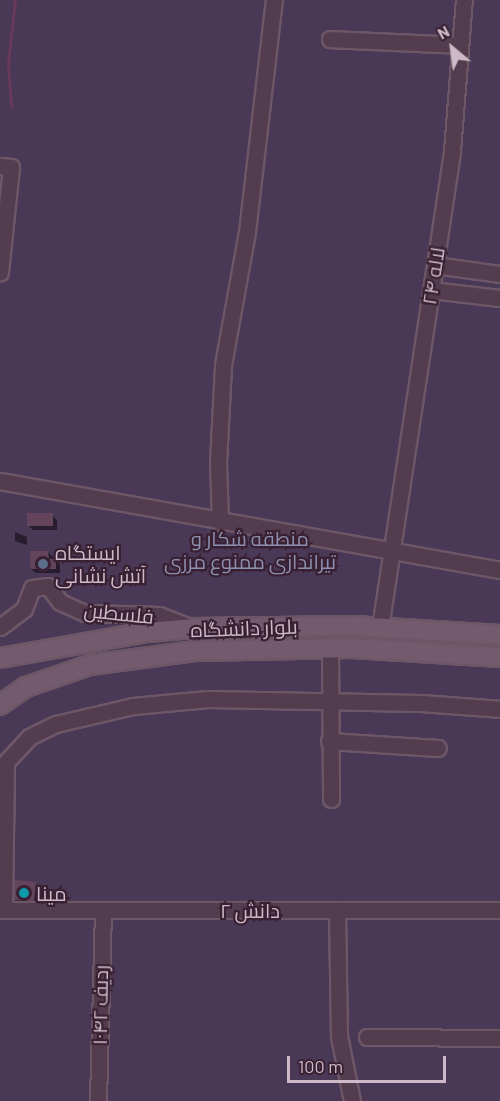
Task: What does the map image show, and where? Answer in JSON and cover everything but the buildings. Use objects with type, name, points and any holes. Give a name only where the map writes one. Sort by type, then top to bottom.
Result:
[{"type":"main road","name":"بلوار دانشگاه","points":[[0,658],[148,632],[194,628],[380,628],[500,635]]},
{"type":"main road","name":"بلوار دانشگاه","points":[[0,705],[53,676],[100,664],[195,651],[330,648],[500,657]]},
{"type":"street","points":[[220,522],[218,462],[223,366],[247,232],[274,0]]},
{"type":"street","name":"لاله ۲۴","points":[[380,628],[452,151],[464,0]]},
{"type":"street","points":[[330,39],[460,45]]},
{"type":"street","points":[[0,272],[6,167]]},
{"type":"street","points":[[435,265],[500,274]]},
{"type":"street","points":[[431,290],[500,298]]},
{"type":"street","points":[[0,481],[390,551],[499,565]]},
{"type":"street","name":"فلسطین","points":[[0,627],[24,609],[32,588],[48,586],[60,602],[85,613],[159,615],[194,628]]},
{"type":"street","points":[[330,648],[331,799]]},
{"type":"street","points":[[2,910],[6,762],[29,737],[56,724],[133,706],[208,699],[329,701],[500,709]]},
{"type":"street","points":[[329,741],[438,748]]},
{"type":"street","name":"دانش ۲","points":[[2,910],[500,910]]},
{"type":"street","name":"ردیف ۱۰۴۲","points":[[98,1101],[103,910]]},
{"type":"street","points":[[337,910],[339,1036],[352,1101]]},
{"type":"street","points":[[367,1037],[500,1038]]},
{"type":"green space","name":"منطقه شکار و تیراندازی ممنوع مرزی","points":[[0,0],[500,0],[500,1101],[0,1101]]},
{"type":"waterway","points":[[11,106],[8,63],[15,0]]},
{"type":"place","name":"ایستگاه آتش نشانی","points":[[43,564]]},
{"type":"place","name":"مینا","points":[[24,893]]}]
